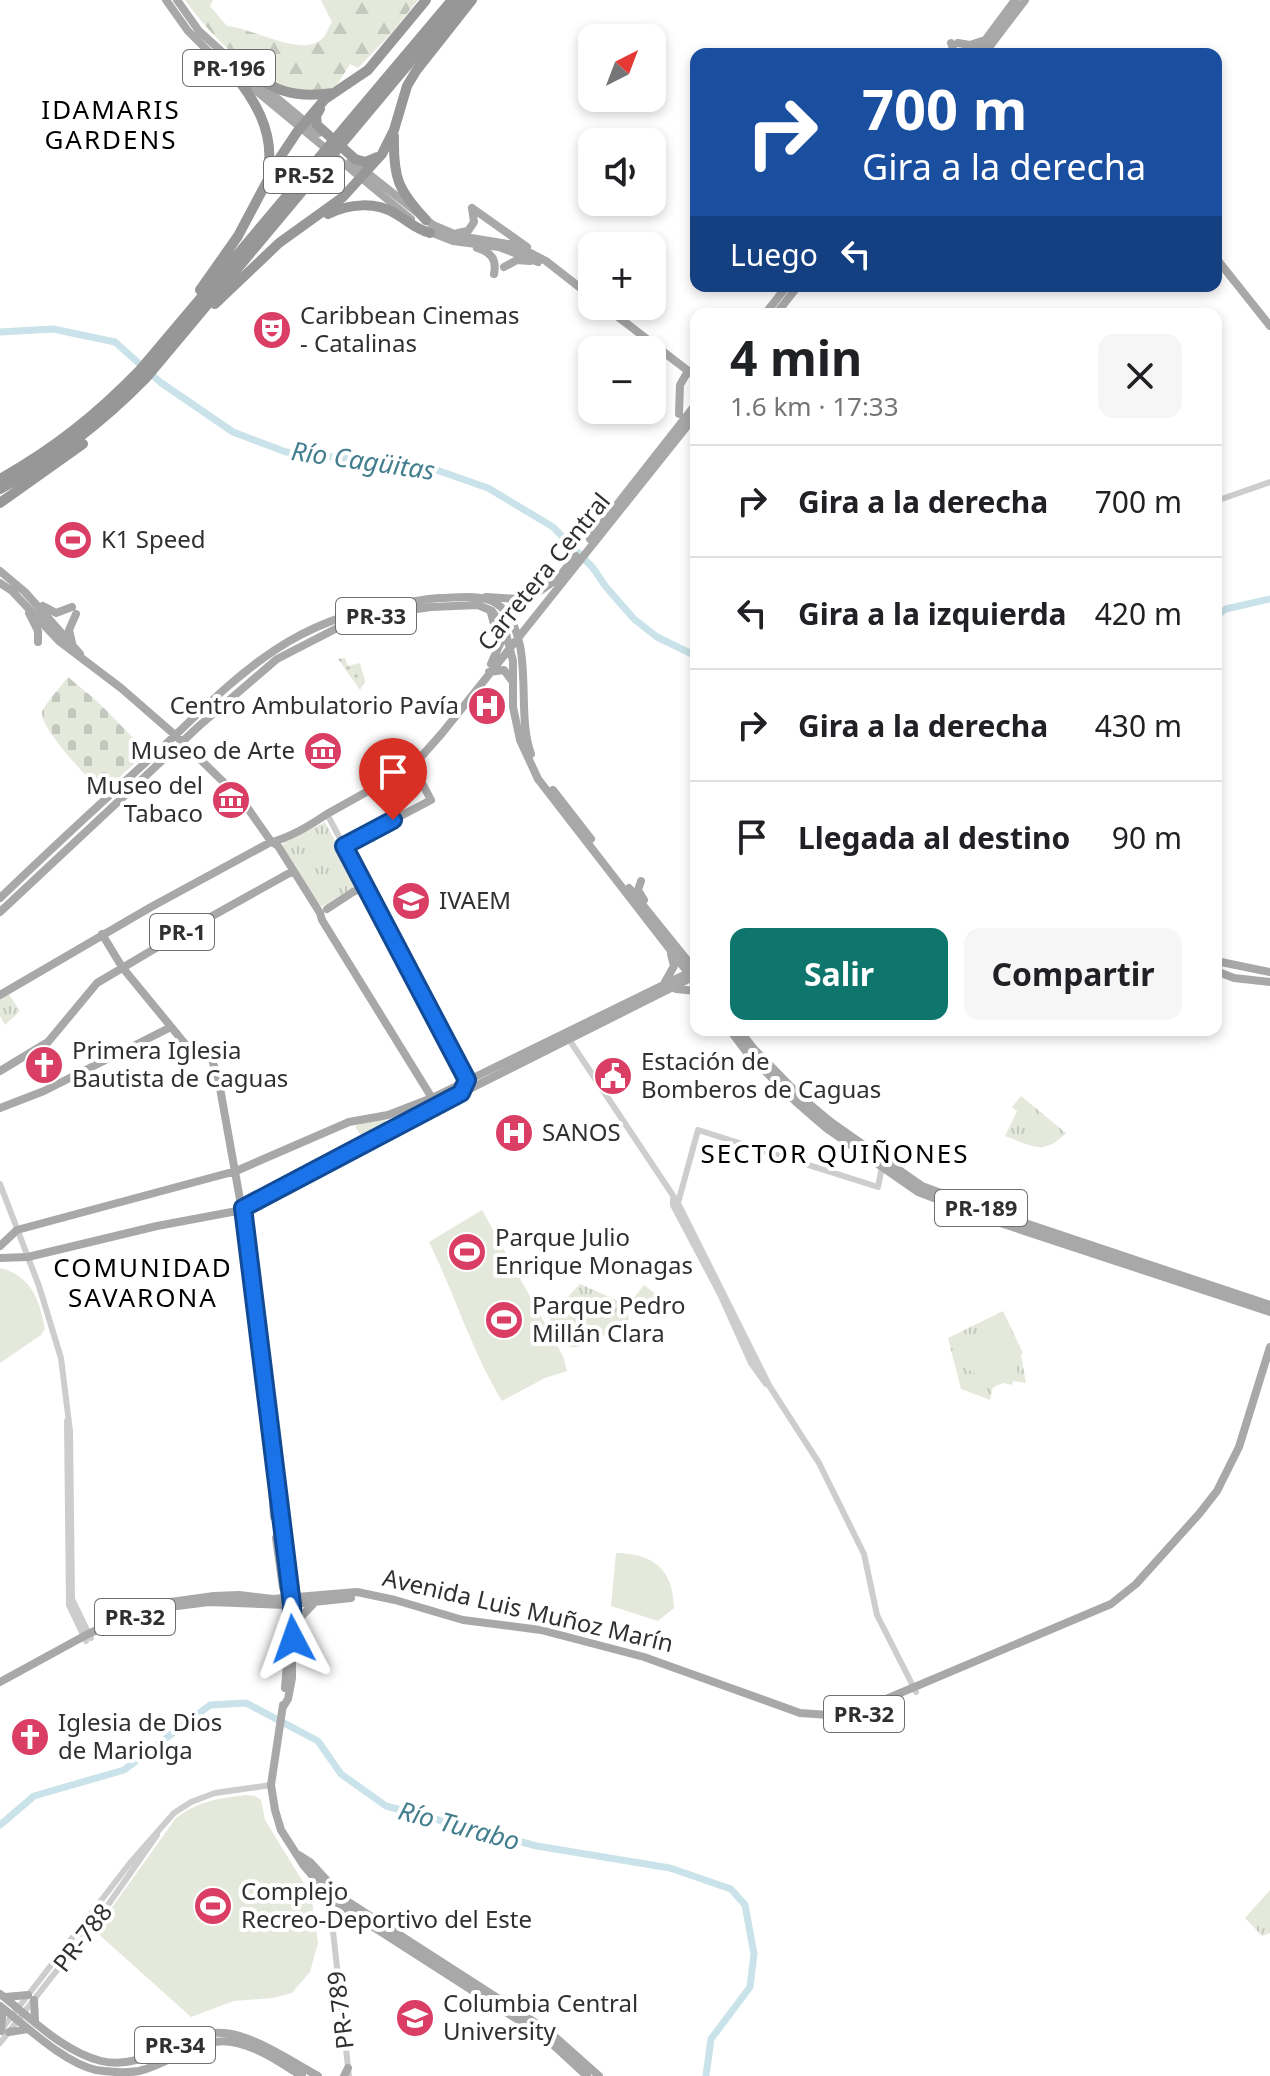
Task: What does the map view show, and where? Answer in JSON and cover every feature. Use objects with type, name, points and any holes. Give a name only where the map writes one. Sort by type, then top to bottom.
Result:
[{"type":"highway","points":[[173,332],[189,303],[238,236],[266,182],[303,125],[335,92],[368,70],[428,0]]},
{"type":"highway","name":"PR-52","points":[[160,354],[173,332],[452,0]]},
{"type":"highway","name":"PR-52","points":[[0,489],[71,445],[186,331],[462,0]]},
{"type":"highway","points":[[186,331],[279,243],[343,197],[380,156],[394,130],[407,86],[474,0]]},
{"type":"highway","points":[[235,68],[289,94],[307,96],[335,92]]},
{"type":"highway","points":[[235,68],[255,103],[267,133],[270,162],[266,182]]},
{"type":"highway","points":[[335,92],[316,116],[316,132],[353,163],[380,156]]},
{"type":"highway","points":[[394,130],[396,180],[408,201],[426,220]]},
{"type":"highway","points":[[261,260],[329,213],[345,207],[367,205],[385,209],[417,229],[430,233]]},
{"type":"highway","points":[[0,503],[100,431],[125,406],[132,387]]},
{"type":"highway","name":"PR-52","points":[[0,479],[61,442],[132,387]]},
{"type":"main road","name":"PR-196","points":[[166,0],[188,31],[303,125],[316,132]]},
{"type":"main road","name":"PR-196","points":[[177,0],[199,31],[235,68]]},
{"type":"main road","points":[[979,48],[1015,0]]},
{"type":"main road","points":[[989,48],[1025,0]]},
{"type":"main road","points":[[954,48],[954,43],[970,45],[985,40]]},
{"type":"main road","points":[[353,163],[430,233],[511,244],[554,268],[578,286]]},
{"type":"main road","points":[[363,175],[453,237],[490,254],[496,263],[494,274]]},
{"type":"main road","points":[[453,237],[471,227],[474,222],[472,208],[541,261]]},
{"type":"main road","points":[[1222,258],[1270,318]]},
{"type":"main road","points":[[504,267],[517,260],[541,261]]},
{"type":"main road","points":[[1222,266],[1270,326]]},
{"type":"main road","points":[[770,308],[782,292]]},
{"type":"main road","points":[[781,308],[793,292]]},
{"type":"main road","points":[[623,320],[690,371]]},
{"type":"main road","points":[[679,414],[680,385],[690,376]]},
{"type":"main road","name":"Carretera Central","points":[[591,542],[616,500],[690,411]]},
{"type":"main road","name":"Carretera Central","points":[[488,673],[690,422]]},
{"type":"main road","points":[[0,571],[59,641],[77,651],[161,723],[244,802],[324,911]]},
{"type":"main road","name":"Carretera Central","points":[[488,673],[516,608],[566,574]]},
{"type":"main road","points":[[0,583],[28,602],[56,613],[74,611],[69,630],[77,651]]},
{"type":"main road","points":[[477,598],[518,599],[540,592]]},
{"type":"main road","points":[[477,598],[497,604],[510,619],[518,638],[524,727],[534,760],[554,792],[661,931]]},
{"type":"main road","name":"PR-33","points":[[0,912],[178,739],[189,722],[260,658],[321,624],[368,608],[432,599],[477,598]]},
{"type":"main road","points":[[28,602],[38,631],[38,642]]},
{"type":"main road","name":"PR-33","points":[[0,898],[178,739],[277,659],[345,624],[389,613],[461,604],[489,609]]},
{"type":"main road","points":[[489,609],[505,630],[511,646],[516,720],[529,764],[603,863],[680,950],[690,967]]},
{"type":"main road","points":[[489,609],[499,645]]},
{"type":"main road","points":[[521,654],[530,622]]},
{"type":"main road","points":[[488,673],[504,670],[514,684]]},
{"type":"main road","name":"PR-1","points":[[0,995],[102,934],[413,766],[488,673]]},
{"type":"main road","points":[[161,723],[189,722]]},
{"type":"main road","points":[[413,766],[431,800],[344,846],[365,887],[324,911],[322,920],[432,1098]]},
{"type":"main road","points":[[603,863],[624,882]]},
{"type":"main road","name":"PR-1","points":[[0,1071],[48,1042],[97,983],[293,871]]},
{"type":"main road","points":[[641,881],[638,890],[661,931],[674,966],[663,988],[570,1041],[461,1093],[243,1208],[28,1257],[1,1258],[0,1246],[17,1230],[236,1171],[349,1122],[388,1115],[432,1098],[564,1032],[663,988],[690,976]]},
{"type":"main road","points":[[102,934],[122,967],[186,1045],[212,1060],[218,1077],[243,1208],[274,1454],[294,1657],[288,1699],[283,1707]]},
{"type":"main road","points":[[670,950],[690,970]]},
{"type":"main road","points":[[680,950],[690,954]]},
{"type":"main road","points":[[1222,962],[1270,972]]},
{"type":"main road","points":[[1222,973],[1234,978],[1270,982]]},
{"type":"main road","points":[[663,988],[690,990]]},
{"type":"main road","points":[[0,1108],[44,1091],[171,1027]]},
{"type":"main road","name":"PR-189","points":[[734,1036],[748,1054],[826,1128],[918,1192],[939,1202],[1268,1310]]},
{"type":"main road","name":"PR-189","points":[[744,1036],[801,1097],[922,1186],[1253,1299],[1268,1310]]},
{"type":"main road","points":[[1253,1299],[1270,1296]]},
{"type":"main road","name":"Avenida Luis Muñoz Marín","points":[[915,1690],[1111,1604],[1126,1593],[1199,1514],[1223,1482],[1239,1447],[1270,1347]]},
{"type":"main road","name":"Avenida Luis Muñoz Marín","points":[[0,1685],[139,1610],[175,1600],[226,1595],[288,1602],[346,1593],[371,1594],[463,1620],[541,1630],[677,1670],[795,1714],[845,1713],[915,1690],[1112,1608],[1133,1593],[1205,1514],[1226,1484],[1238,1460],[1270,1362]]},
{"type":"main road","points":[[139,1610],[177,1606],[226,1595]]},
{"type":"main road","name":"Avenida Luis Muñoz Marín","points":[[87,1637],[129,1619],[177,1606],[217,1602],[314,1603],[345,1598],[373,1599],[464,1625],[535,1634],[677,1670]]},
{"type":"main road","points":[[288,1602],[288,1662],[271,1785],[281,1830],[304,1866],[342,1907],[527,2017],[596,2076]]},
{"type":"main road","points":[[294,1657],[300,1618],[314,1603]]},
{"type":"main road","points":[[298,1854],[344,1899],[549,2041],[587,2076]]},
{"type":"main road","points":[[316,1869],[329,1895],[379,1922]]},
{"type":"main road","points":[[330,1911],[342,1907]]},
{"type":"main road","points":[[0,2008],[3,2031],[33,2026],[31,1997],[2,1995]]},
{"type":"main road","name":"PR-34","points":[[2,1995],[18,2014],[78,2063],[94,2070],[139,2071],[194,2046],[215,2041],[237,2043],[269,2056],[302,2076]]},
{"type":"main road","name":"PR-34","points":[[0,2008],[18,2014]]},
{"type":"main road","name":"PR-34","points":[[33,2026],[73,2049],[104,2062],[139,2061],[202,2034],[223,2033],[240,2036],[318,2076]]},
{"type":"street","points":[[1222,499],[1270,482]]},
{"type":"street","points":[[327,814],[344,846]]},
{"type":"street","points":[[365,887],[467,1080],[461,1093]]},
{"type":"street","points":[[564,1032],[666,1188],[675,1201],[686,1209],[770,1387],[812,1451],[844,1511],[864,1554],[877,1615],[915,1690]]},
{"type":"street","points":[[770,1387],[751,1363],[720,1294],[673,1205],[682,1188],[698,1130],[878,1187],[882,1167]]},
{"type":"street","points":[[0,1184],[61,1358],[70,1431],[72,1599],[87,1637]]},
{"type":"street","points":[[666,1188],[682,1188]]},
{"type":"street","name":"PR-788","points":[[0,2043],[3,2031],[99,1903],[174,1813],[205,1796],[271,1785]]},
{"type":"street","name":"PR-788","points":[[31,1997],[103,1912],[143,1859],[161,1828]]},
{"type":"street","name":"PR-789","points":[[329,1895],[347,2073]]},
{"type":"street","points":[[99,1903],[108,1905]]},
{"type":"street","points":[[99,1903],[103,1912]]},
{"type":"green space","points":[[185,0],[213,0],[210,6],[227,26],[277,41],[303,45],[314,44],[323,38],[332,22],[321,0],[418,0],[358,68],[350,64],[336,85],[317,93],[296,92],[252,69],[212,33]]},
{"type":"green space","points":[[345,658],[348,666],[360,663],[365,681],[360,690],[338,659]]},
{"type":"green space","points":[[68,677],[97,701],[147,752],[102,793],[57,742],[44,720],[43,709]]},
{"type":"green space","points":[[325,822],[357,882],[356,886],[320,906],[282,848],[284,842]]},
{"type":"green space","points":[[8,993],[20,1011],[5,1025],[0,1016],[0,998]]},
{"type":"green space","points":[[1021,1096],[1066,1133],[1044,1147],[1031,1146],[1005,1136],[1017,1111],[1012,1107]]},
{"type":"green space","points":[[383,1119],[388,1126],[364,1139],[355,1127],[357,1125]]},
{"type":"green space","name":"Parque Pedro Millán Clara","points":[[482,1210],[563,1356],[567,1371],[545,1378],[502,1401],[429,1242]]},
{"type":"green space","points":[[0,1268],[11,1271],[27,1283],[37,1299],[45,1329],[0,1363]]},
{"type":"green space","points":[[580,1284],[625,1304],[629,1319],[598,1339],[572,1347],[561,1340],[549,1317]]},
{"type":"green space","points":[[644,1285],[657,1295],[646,1310],[633,1299]]},
{"type":"green space","points":[[1003,1311],[1023,1353],[1026,1383],[1013,1381],[1012,1385],[1004,1383],[993,1387],[990,1400],[961,1389],[948,1338]]},
{"type":"green space","points":[[1002,1329],[1020,1379],[999,1381],[980,1376],[964,1365],[953,1348]]},
{"type":"green space","points":[[616,1553],[641,1557],[659,1566],[670,1583],[674,1608],[658,1621],[611,1606]]},
{"type":"green space","name":"Complejo Recreo-Deportivo del Este","points":[[247,1795],[261,1800],[265,1820],[311,1895],[318,1943],[310,1972],[292,1993],[234,2001],[191,2017],[95,1931],[176,1818],[210,1801]]},
{"type":"green space","points":[[1270,1890],[1270,1933],[1262,1936],[1245,1918]]},
{"type":"waterway","name":"Río Cagüitas","points":[[0,332],[53,329],[115,342],[160,382],[233,432],[286,452],[428,467],[488,488],[553,527],[593,568],[634,619],[657,637],[690,653]]},
{"type":"waterway","name":"Río Cagüitas","points":[[1222,612],[1270,599]]},
{"type":"waterway","name":"Río Turabo","points":[[0,1825],[34,1796],[124,1770],[210,1705],[246,1703],[318,1741],[341,1774],[386,1806],[537,1846],[670,1868],[731,1889],[745,1905],[754,1954],[750,1987],[711,2039],[706,2076]]},
{"type":"place","name":"Caribbean Cinemas - Catalinas","points":[[272,330]]},
{"type":"place","name":"K1 Speed","points":[[73,540]]},
{"type":"place","name":"Centro Ambulatorio Pavía","points":[[487,706]]},
{"type":"place","name":"Museo de Arte","points":[[323,751]]},
{"type":"place","name":"Museo del Tabaco","points":[[231,800]]},
{"type":"place","name":"IVAEM","points":[[411,901]]},
{"type":"place","name":"Primera Iglesia Bautista de Caguas","points":[[44,1065]]},
{"type":"place","name":"Estación de Bomberos de Caguas","points":[[613,1076]]},
{"type":"place","name":"SANOS","points":[[514,1133]]},
{"type":"place","name":"Parque Julio Enrique Monagas","points":[[467,1252]]},
{"type":"place","name":"Parque Pedro Millán Clara","points":[[504,1320]]},
{"type":"place","name":"Iglesia de Dios de Mariolga","points":[[30,1737]]},
{"type":"place","name":"Complejo Recreo-Deportivo del Este","points":[[213,1906]]},
{"type":"place","name":"Columbia Central University","points":[[415,2018]]},
{"type":"district","name":"IDAMARIS GARDENS","points":[[111,125]]},
{"type":"district","name":"SECTOR QUIÑONES","points":[[835,1154]]},
{"type":"district","name":"COMUNIDAD SAVARONA","points":[[143,1283]]},
{"type":"route","points":[[293,1639],[292,1605],[243,1208],[461,1093],[467,1080],[344,846],[393,820]]}]
